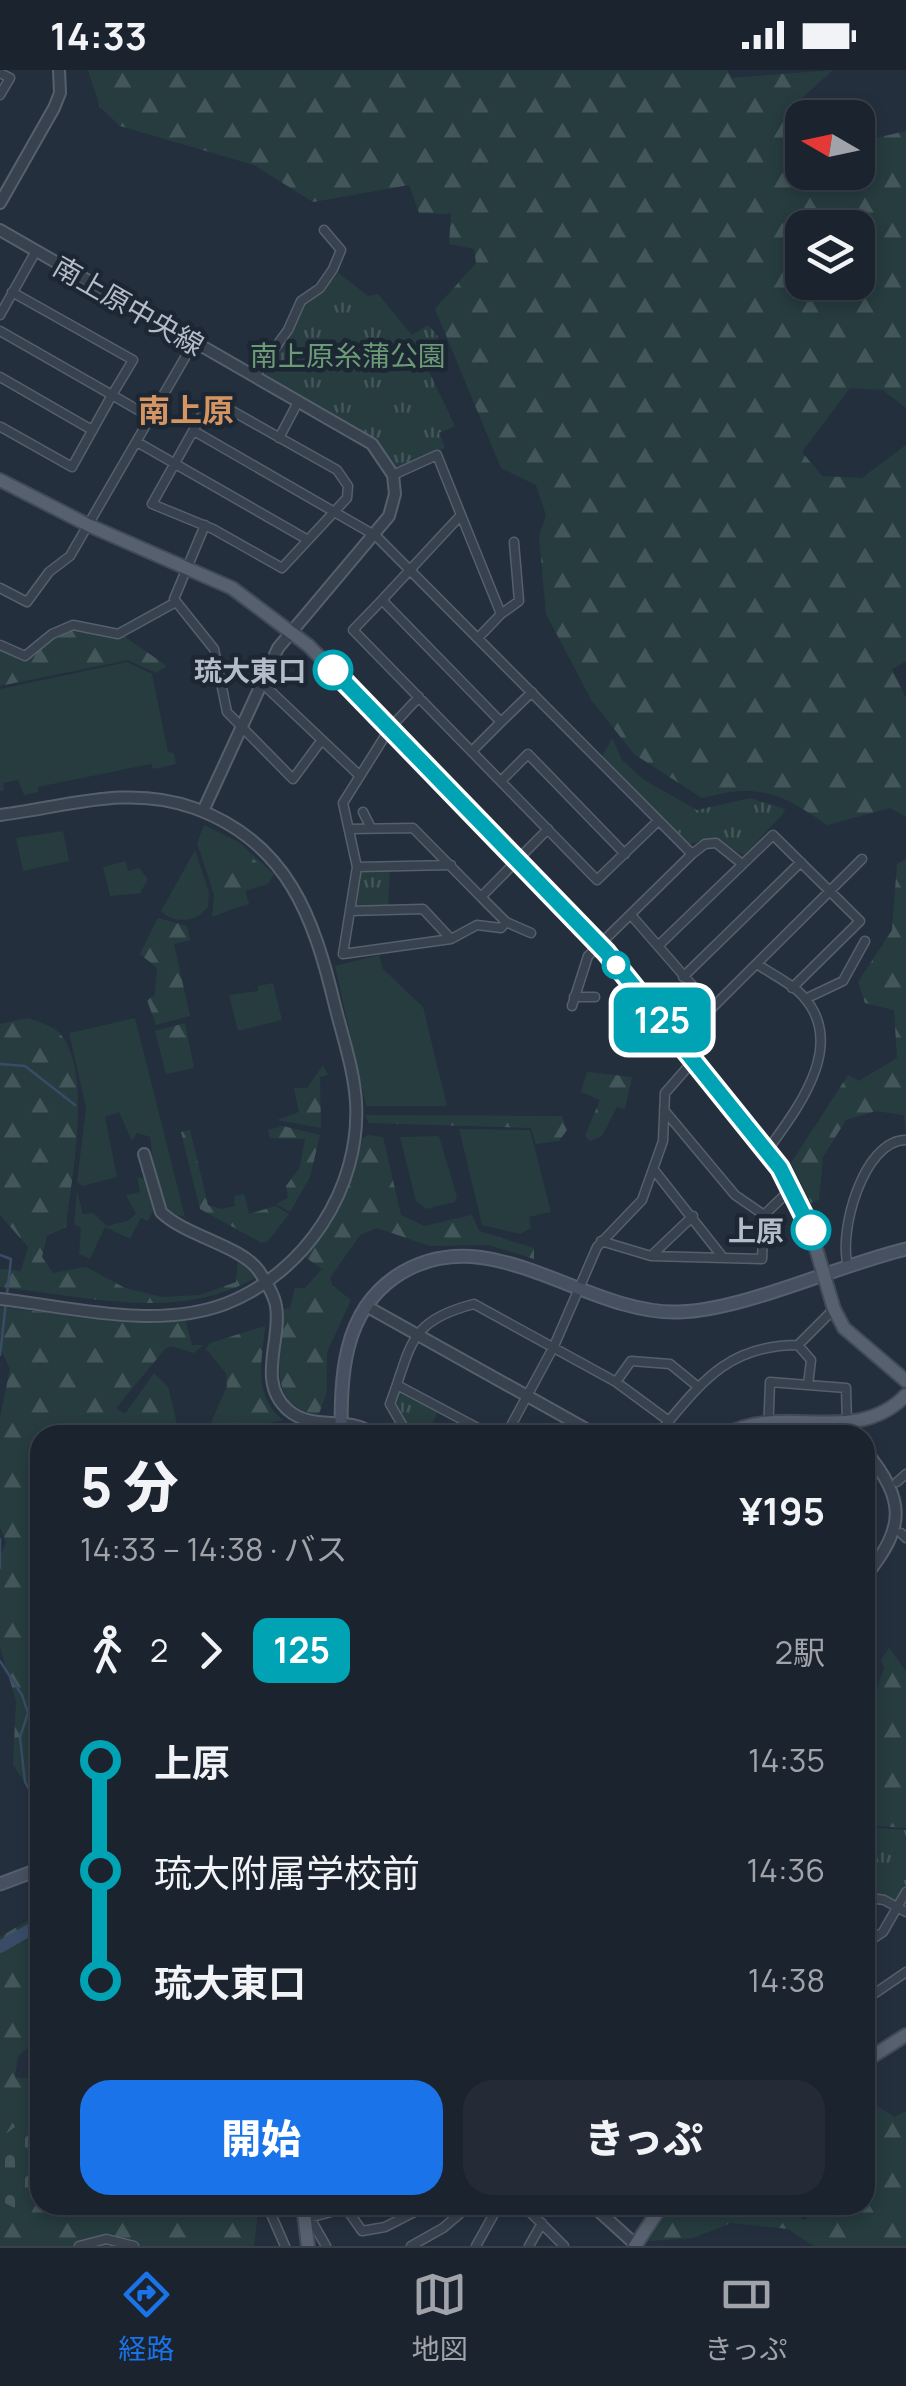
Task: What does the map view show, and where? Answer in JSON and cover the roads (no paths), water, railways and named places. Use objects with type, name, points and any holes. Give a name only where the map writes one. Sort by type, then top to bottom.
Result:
[{"type":"main road","points":[[0,480],[88,525],[248,597],[292,630],[599,944],[694,1060],[792,1188],[834,1310],[857,1342],[906,1381]]},
{"type":"main road","points":[[341,1425],[344,1362],[366,1306],[405,1272],[438,1258],[503,1261],[641,1309],[689,1311],[906,1249]]},
{"type":"main road","points":[[860,1425],[883,1414],[906,1395]]},
{"type":"main road","points":[[0,1884],[30,1873]]},
{"type":"main road","points":[[875,2055],[906,2035]]},
{"type":"main road","points":[[306,2215],[308,2246]]},
{"type":"main road","points":[[635,2245],[655,2215]]},
{"type":"street","points":[[0,204],[54,108],[60,93],[59,70]]},
{"type":"street","points":[[0,73],[10,78],[0,96]]},
{"type":"street","name":"南上原中央線","points":[[0,230],[372,444],[393,476]]},
{"type":"street","points":[[254,377],[288,330],[301,301],[320,288],[333,269],[341,250],[324,230]]},
{"type":"street","points":[[0,315],[36,251]]},
{"type":"street","points":[[0,428],[72,466],[133,360],[12,292]]},
{"type":"street","points":[[0,331],[150,417]]},
{"type":"street","points":[[0,588],[26,602],[49,572],[70,556],[194,342]]},
{"type":"street","points":[[0,377],[92,430]]},
{"type":"street","points":[[211,399],[279,438],[342,475],[348,492],[282,568],[204,526],[152,504],[211,399]]},
{"type":"street","points":[[279,438],[298,402]]},
{"type":"street","points":[[194,431],[376,536],[692,854]]},
{"type":"street","points":[[136,442],[308,540]]},
{"type":"street","points":[[203,811],[244,731],[275,654],[376,536],[393,504],[393,476],[437,455],[501,614]]},
{"type":"street","points":[[461,515],[353,630],[597,880],[658,821]]},
{"type":"street","points":[[0,645],[18,655],[29,655],[52,634],[77,624],[118,634],[176,602],[204,526]]},
{"type":"street","points":[[478,638],[519,602],[514,542]]},
{"type":"street","points":[[382,600],[502,722]]},
{"type":"street","points":[[176,602],[214,649],[228,712],[293,779],[321,741]]},
{"type":"street","points":[[264,686],[360,775]]},
{"type":"street","points":[[472,751],[532,692]]},
{"type":"street","points":[[420,698],[390,728],[342,803],[356,867],[344,954],[451,938],[477,925],[501,928],[506,922]]},
{"type":"street","points":[[501,781],[528,754],[624,854]]},
{"type":"street","points":[[0,815],[121,796],[162,800],[203,811],[261,849],[302,901],[320,945],[354,1088],[355,1136],[340,1192],[309,1243],[266,1282],[226,1304],[176,1314],[0,1299]]},
{"type":"street","points":[[363,812],[370,828]]},
{"type":"street","points":[[402,828],[407,817]]},
{"type":"street","points":[[350,829],[413,828],[506,922],[531,933]]},
{"type":"street","points":[[482,897],[548,829]]},
{"type":"street","points":[[658,946],[773,835],[860,921],[792,988]]},
{"type":"street","points":[[596,997],[573,1001],[582,964],[692,854],[705,844],[716,844],[741,863]]},
{"type":"street","points":[[631,915],[712,1008],[862,859]]},
{"type":"street","points":[[683,977],[801,862]]},
{"type":"street","points":[[356,867],[451,865]]},
{"type":"street","points":[[350,911],[423,908],[451,938]]},
{"type":"street","points":[[806,999],[843,981],[865,942]]},
{"type":"street","points":[[757,964],[806,999],[818,1031],[815,1076],[806,1097],[766,1150]]},
{"type":"street","points":[[616,1020],[629,1031],[647,1003]]},
{"type":"street","points":[[511,1425],[554,1346],[601,1240],[642,1200],[663,1142],[665,1093],[694,1060]]},
{"type":"street","points":[[664,1110],[735,1195],[764,1215]]},
{"type":"street","points":[[848,1266],[842,1244],[866,1171],[884,1147],[906,1140]]},
{"type":"street","points":[[144,1154],[163,1215],[252,1263],[266,1282],[276,1307],[272,1376],[276,1394],[299,1417],[327,1425]]},
{"type":"street","points":[[654,1170],[721,1255]]},
{"type":"street","points":[[601,1240],[651,1256],[762,1259],[764,1215],[792,1188]]},
{"type":"street","points":[[651,1256],[693,1216]]},
{"type":"street","points":[[402,1425],[390,1404],[417,1334],[438,1313],[474,1304],[616,1382],[668,1421]]},
{"type":"street","points":[[366,1306],[580,1425]]},
{"type":"street","points":[[665,1425],[717,1366],[783,1345],[798,1345],[834,1310]]},
{"type":"street","points":[[798,1345],[812,1360],[808,1385]]},
{"type":"street","points":[[616,1382],[631,1362],[670,1364],[697,1386]]},
{"type":"street","points":[[767,1425],[770,1382],[846,1388],[850,1425]]},
{"type":"street","points":[[397,1384],[473,1425]]},
{"type":"street","points":[[875,1458],[902,1478],[904,1508],[904,1536],[875,1567]]},
{"type":"street","points":[[875,1937],[883,1932],[906,1892]]},
{"type":"street","points":[[875,1900],[906,1912]]},
{"type":"street","points":[[875,1993],[906,1972]]},
{"type":"street","points":[[271,2215],[285,2246]]},
{"type":"street","points":[[307,2215],[326,2246]]},
{"type":"street","points":[[351,2215],[362,2231],[385,2227],[408,2215]]},
{"type":"street","points":[[411,2246],[456,2215]]},
{"type":"street","points":[[476,2246],[493,2215]]},
{"type":"street","points":[[533,2215],[564,2246]]},
{"type":"street","points":[[603,2215],[635,2245]]},
{"type":"street","points":[[529,2246],[542,2224]]},
{"type":"street","points":[[79,2246],[106,2238],[134,2246]]},
{"type":"waterway","points":[[0,1064],[25,1066],[75,1105]]},
{"type":"waterway","points":[[0,1255],[11,1259],[7,1294]]},
{"type":"waterway","points":[[0,1355],[6,1302]]},
{"type":"waterway","points":[[0,1539],[0,1568]]},
{"type":"waterway","points":[[0,1661],[22,1695],[28,1713],[20,1737],[25,1782],[30,1791]]},
{"type":"waterway","points":[[0,1947],[30,1930]]},
{"type":"place","name":"琉大東口","points":[[333,670]]},
{"type":"place","name":"上原","points":[[811,1230]]},
{"type":"district","name":"南上原","points":[[186,410]]},
{"type":"park label","name":"南上原糸蒲公園","points":[[348,355]]}]
